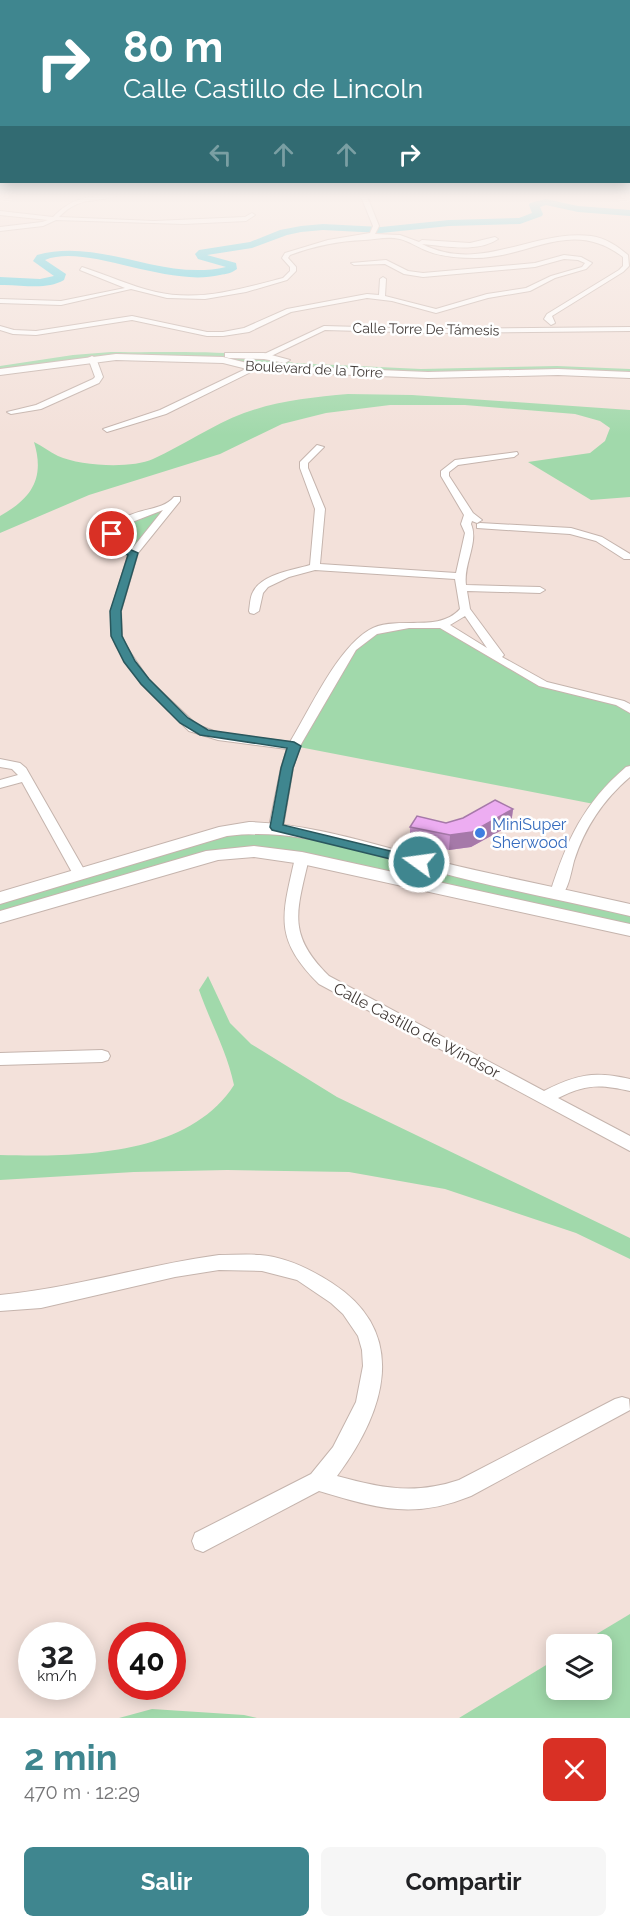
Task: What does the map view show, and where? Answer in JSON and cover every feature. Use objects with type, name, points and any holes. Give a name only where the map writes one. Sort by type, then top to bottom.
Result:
[{"type":"street","points":[[95,274],[135,288],[173,297],[189,298],[275,282],[285,279],[290,274]]},
{"type":"street","points":[[416,274],[434,274]]},
{"type":"street","points":[[0,328],[20,333],[36,333],[132,318],[207,334],[222,334],[246,330],[289,310],[354,297],[382,297],[422,306],[447,306],[487,296],[528,290],[563,274]]},
{"type":"street","points":[[551,323],[548,319],[549,315],[616,274]]},
{"type":"street","points":[[382,297],[383,279]]},
{"type":"street","points":[[114,290],[120,284]]},
{"type":"street","points":[[0,301],[61,303],[114,290],[135,288]]},
{"type":"street","points":[[422,306],[436,314],[447,306]]},
{"type":"street","points":[[538,329],[551,323],[593,330],[630,328]]},
{"type":"street","name":"Calle Torre De Támesis","points":[[264,356],[324,328],[459,331],[593,330]]},
{"type":"street","name":"Boulevard de la Torre","points":[[0,366],[100,352],[226,357],[255,368],[292,365],[437,369],[557,366],[630,369]]},
{"type":"street","name":"Boulevard de la Torre","points":[[0,372],[93,358],[264,356],[292,365],[428,375],[558,372],[630,375]]},
{"type":"street","points":[[11,412],[38,407],[96,381],[99,377],[93,358]]},
{"type":"street","points":[[107,429],[163,412],[255,368]]},
{"type":"street","points":[[315,567],[320,509],[304,468],[304,462],[320,447]]},
{"type":"street","points":[[480,526],[470,515],[446,476],[447,467],[464,461],[514,454]]},
{"type":"street","points":[[133,553],[123,551],[112,543],[111,538],[116,528],[131,518],[174,502],[133,553],[116,611],[115,624],[121,646],[145,682],[184,721],[205,733],[294,746]]},
{"type":"street","points":[[470,515],[466,524],[470,533],[460,576],[465,609],[503,662]]},
{"type":"street","points":[[470,533],[480,526],[571,531],[599,539],[628,557]]},
{"type":"street","points":[[254,611],[258,592],[264,585],[285,574],[315,567],[460,576]]},
{"type":"street","points":[[461,588],[540,590]]},
{"type":"street","points":[[276,827],[287,768],[294,746],[352,648],[361,639],[374,632],[390,627],[442,625],[458,617],[465,609]]},
{"type":"street","points":[[442,625],[543,684],[612,701],[630,709]]},
{"type":"street","points":[[0,763],[15,766],[26,777],[79,873]]},
{"type":"street","points":[[557,893],[579,830],[594,804],[609,787],[630,770]]},
{"type":"street","points":[[0,784],[26,777]]},
{"type":"street","points":[[0,898],[225,831],[241,827],[276,827],[630,910]]},
{"type":"street","points":[[225,831],[221,836],[222,842],[236,850]]},
{"type":"street","points":[[0,917],[236,850],[269,852],[302,858],[630,930]]},
{"type":"street","name":"Calle Castillo de Windsor","points":[[302,858],[290,927],[295,947],[307,965],[324,980],[630,1144]]},
{"type":"street","points":[[428,885],[439,878],[439,867]]},
{"type":"street","points":[[0,1059],[102,1056]]},
{"type":"street","points":[[546,1097],[578,1080],[592,1078],[630,1085]]},
{"type":"street","points":[[0,1303],[36,1300],[192,1266],[222,1262],[285,1266],[309,1275],[331,1290],[347,1305],[368,1335],[373,1352],[369,1395],[343,1450],[318,1480],[203,1541]]},
{"type":"street","points":[[318,1480],[376,1497],[410,1502],[439,1499],[464,1489],[622,1406]]},
{"type":"green space","points":[[111,352],[228,353],[274,358],[294,363],[421,369],[557,366],[630,369],[630,375],[443,375],[273,369],[229,363],[116,357],[0,372],[0,366]]},
{"type":"green space","points":[[348,394],[412,395],[630,410],[630,497],[591,500],[528,462],[590,453],[605,441],[610,428],[600,421],[575,414],[465,405],[390,405],[326,413],[282,424],[220,454],[89,495],[0,533],[0,516],[28,494],[37,476],[38,466],[34,442],[58,456],[79,462],[106,465],[132,464],[153,459],[244,413],[295,400]]},
{"type":"green space","points":[[171,505],[133,553],[116,547],[116,528]]},
{"type":"green space","points":[[442,625],[526,676],[630,709],[630,770],[594,804],[294,746],[361,639],[390,627]]},
{"type":"green space","points":[[255,826],[630,910],[630,930],[247,850],[0,917],[0,898]]},
{"type":"green space","points":[[208,976],[230,1023],[251,1044],[337,1097],[630,1238],[630,1259],[576,1233],[445,1189],[349,1172],[227,1170],[134,1172],[0,1180],[0,1155],[62,1155],[128,1148],[160,1139],[189,1127],[214,1109],[234,1085],[227,1060],[199,990]]},
{"type":"green space","points":[[630,1614],[630,1718],[459,1718],[546,1665],[546,1700],[612,1700],[612,1634],[597,1634]]},
{"type":"green space","points":[[152,1709],[244,1715],[257,1718],[119,1718]]},
{"type":"building","points":[[495,800],[513,809],[472,832],[450,835],[410,827],[417,816],[446,823],[463,818]]},
{"type":"waterway","points":[[0,281],[40,283],[55,281],[60,278],[60,274]]},
{"type":"waterway","points":[[183,274],[204,274]]},
{"type":"place","name":"MiniSuper Sherwood","points":[[480,833]]},
{"type":"route","points":[[112,534],[112,543],[116,547],[133,553],[116,611],[117,636],[130,662],[145,682],[193,728],[218,736],[294,746],[282,789],[276,827],[297,830],[419,862]]}]
